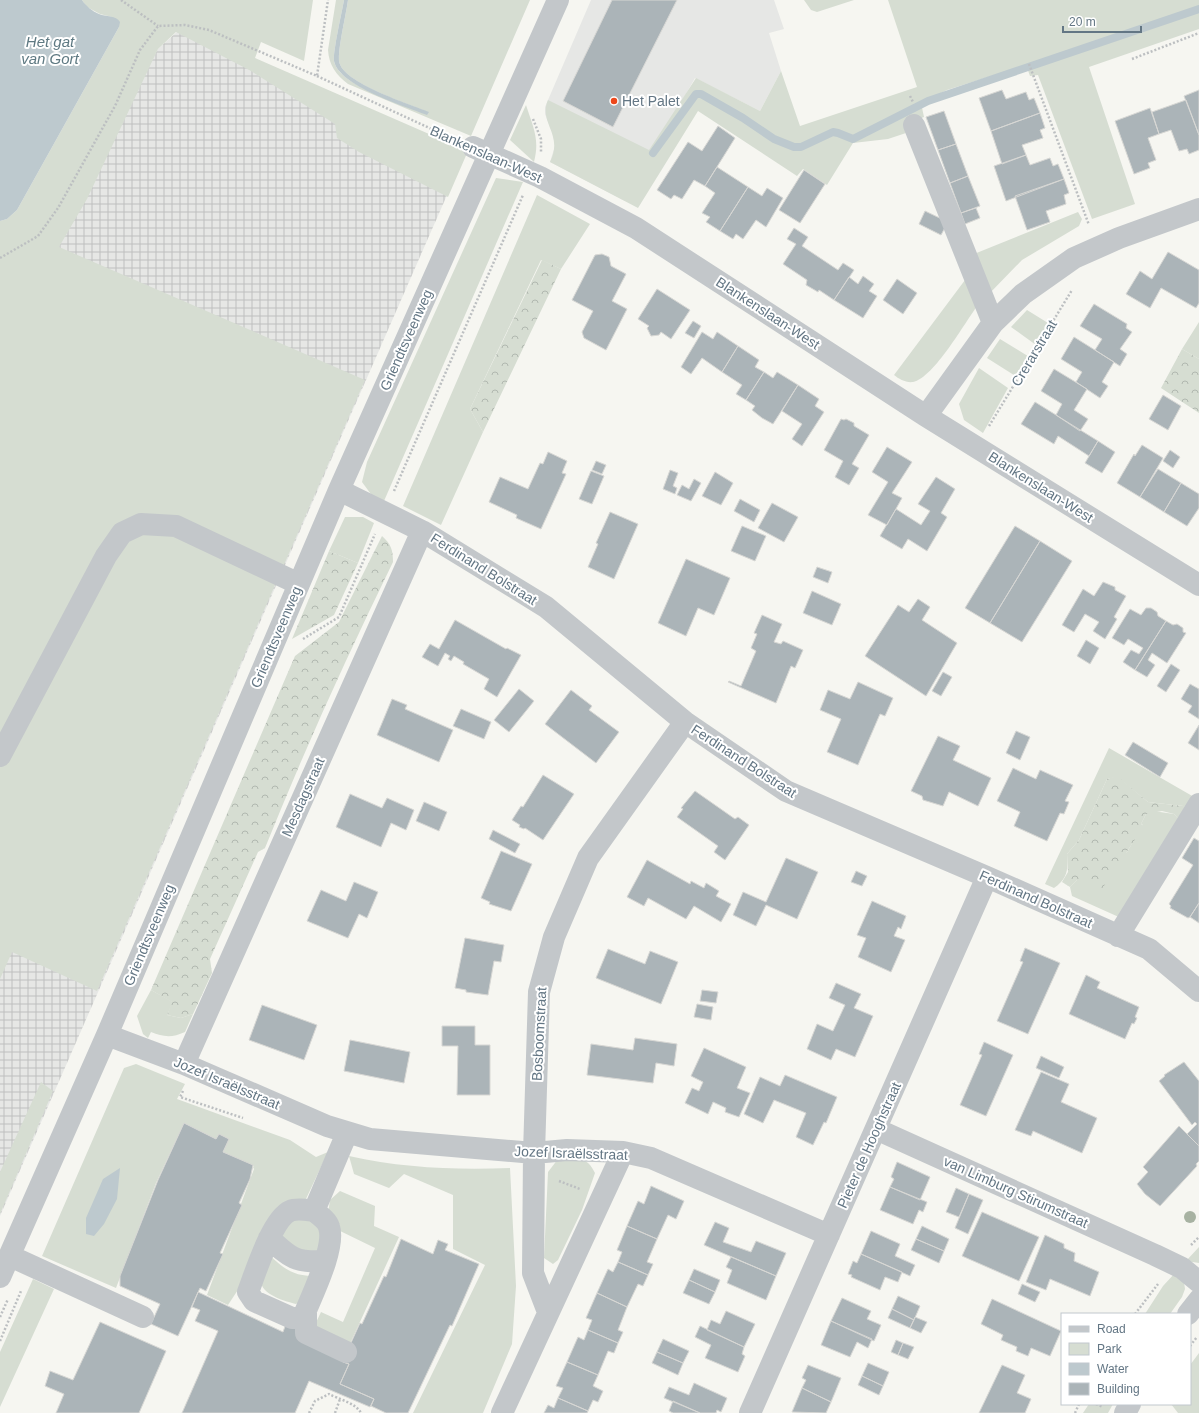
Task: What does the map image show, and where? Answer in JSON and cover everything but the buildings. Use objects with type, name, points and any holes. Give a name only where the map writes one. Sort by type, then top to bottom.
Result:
[{"type":"street","name":"Griendtsveenweg","points":[[0,1277],[107,1035],[339,490],[481,151],[558,0]]},
{"type":"street","points":[[914,125],[993,323]]},
{"type":"street","name":"Blankenslaan-West","points":[[481,151],[532,174],[636,228],[926,416],[1199,585]]},
{"type":"street","points":[[926,416],[993,323],[1022,294],[1074,258],[1119,238],[1199,209]]},
{"type":"street","name":"Ferdinand Bolstraat","points":[[339,490],[422,531],[546,607],[685,722],[786,791],[987,877],[1149,949],[1199,991]]},
{"type":"street","points":[[0,756],[106,556],[122,533],[141,524],[176,526],[299,584]]},
{"type":"street","name":"Mesdagstraat","points":[[184,1064],[422,531]]},
{"type":"street","name":"Bosboomstraat","points":[[548,1312],[534,1273],[534,1162],[539,992],[554,938],[588,858],[685,722]]},
{"type":"street","points":[[1118,936],[1199,804]]},
{"type":"street","name":"Pieter de Hooghstraat","points":[[750,1413],[987,877]]},
{"type":"street","name":"Jozef Israëlsstraat","points":[[107,1035],[184,1064],[327,1126],[347,1133],[370,1139],[534,1162],[567,1150],[623,1152],[651,1158],[829,1236]]},
{"type":"street","name":"van Limburg Stirumstraat","points":[[876,1129],[1155,1255],[1182,1268],[1199,1282]]},
{"type":"street","points":[[314,1211],[347,1133]]},
{"type":"street","points":[[502,1413],[623,1152]]},
{"type":"street","points":[[306,1210],[314,1211],[329,1225],[332,1238],[306,1311],[301,1318],[292,1318],[250,1298],[248,1292],[269,1238],[284,1216],[288,1212],[306,1210]]},
{"type":"street","points":[[269,1238],[287,1254],[304,1262],[325,1261]]},
{"type":"street","points":[[10,1256],[143,1317]]},
{"type":"street","points":[[1189,1313],[1199,1300]]},
{"type":"street","points":[[306,1311],[306,1333],[346,1352]]},
{"type":"path","points":[[0,258],[38,236],[58,208],[115,106],[140,50],[158,26],[121,0]]},
{"type":"path","points":[[317,76],[328,0]]},
{"type":"path","name":"Blankenslaan-West","points":[[158,26],[184,26],[209,30],[317,76],[481,151]]},
{"type":"path","points":[[1132,59],[1199,33]]},
{"type":"path","points":[[1029,64],[1097,248]]},
{"type":"path","points":[[299,642],[339,617],[532,174]]},
{"type":"path","name":"Crerarstraat","points":[[976,447],[1082,274],[1074,258]]},
{"type":"path","points":[[185,1087],[180,1097],[247,1120]]},
{"type":"path","points":[[534,1162],[602,1197]]},
{"type":"path","points":[[0,1340],[32,1266]]},
{"type":"path","points":[[0,1317],[9,1297]]},
{"type":"path","points":[[1191,1345],[1199,1334]]},
{"type":"path","points":[[309,1413],[314,1401],[328,1394],[359,1409],[361,1413]]},
{"type":"path","points":[[335,1413],[340,1399]]},
{"type":"shaded area","name":"Het Palet","points":[[591,0],[774,0],[784,29],[769,33],[781,71],[760,111],[695,78],[625,201],[550,162],[555,146],[553,134],[545,114],[545,107]]},
{"type":"shaded area","points":[[179,30],[465,154],[0,1216],[0,302],[158,49]]},
{"type":"green space","points":[[82,0],[313,0],[304,61],[261,42],[255,58],[468,151],[448,197],[359,152],[337,138],[335,124],[251,71],[176,32],[158,49],[87,199],[59,247],[365,380],[97,991],[12,952],[0,979],[0,221],[7,219],[17,210],[119,27],[112,17],[100,14],[87,7]]},
{"type":"green space","points":[[336,0],[344,0],[334,56],[334,61],[339,70],[348,79],[374,93],[428,112],[363,85],[343,69],[339,61],[339,55],[348,0],[530,0],[471,136],[348,84],[340,77],[332,65],[328,50]]},
{"type":"green space","points":[[804,0],[854,0],[817,12],[811,10]]},
{"type":"green space","points":[[888,0],[1199,0],[1199,29],[1089,67],[1135,204],[1092,219],[1038,75],[1030,76],[1026,65],[947,90],[921,103],[924,117],[903,125],[906,133],[888,139],[853,143],[827,185],[803,169],[797,176],[698,111],[638,208],[550,162],[554,152],[554,144],[546,115],[548,100],[649,150],[696,78],[760,111],[781,71],[800,126],[917,87]]},
{"type":"green space","points":[[526,105],[536,140],[536,154],[534,162],[510,140]]},
{"type":"green space","points":[[496,178],[523,182],[384,501],[373,497],[362,482],[367,462]]},
{"type":"green space","points":[[537,195],[590,224],[561,269],[541,260],[470,409],[483,432],[441,525],[403,506]]},
{"type":"green space","points":[[1078,212],[1082,219],[1079,226],[1022,260],[988,295],[974,254]]},
{"type":"green space","points":[[542,260],[561,269],[483,432],[470,409]]},
{"type":"green space","points":[[968,276],[978,305],[948,348],[930,371],[913,382],[908,382],[894,375]]},
{"type":"green space","points":[[1027,310],[1048,323],[1036,345],[1011,327]]},
{"type":"green space","points":[[1199,322],[1199,359],[1182,349]]},
{"type":"green space","points":[[1000,339],[1031,358],[1017,377],[987,358]]},
{"type":"green space","points":[[1182,349],[1199,359],[1199,413],[1161,388]]},
{"type":"green space","points":[[979,368],[1008,388],[983,433],[964,420],[959,404]]},
{"type":"green space","points":[[345,517],[363,517],[374,523],[358,563],[329,551]]},
{"type":"green space","points":[[382,536],[391,548],[393,562],[326,704],[265,848],[258,852],[210,959],[212,973],[193,1014],[181,1018],[167,1015],[172,1002],[151,990],[295,656],[339,622]]},
{"type":"green space","points":[[329,551],[358,563],[334,615],[292,639]]},
{"type":"green space","points":[[1109,748],[1194,797],[1192,807],[1148,802],[1117,777],[1107,779],[1079,840],[1067,854],[1067,869],[1065,877],[1054,888],[1045,884]]},
{"type":"green space","points":[[1117,776],[1148,802],[1192,807],[1182,823],[1174,814],[1162,811],[1146,814],[1141,824],[1144,826],[1102,889],[1077,880],[1070,887],[1062,882],[1068,872],[1067,854],[1079,840],[1107,779]]},
{"type":"green space","points":[[1153,811],[1174,814],[1182,823],[1121,918],[1072,896],[1070,887],[1077,880],[1127,852],[1143,825],[1141,824],[1146,814]]},
{"type":"green space","points":[[151,990],[173,1002],[167,1015],[181,1018],[193,1014],[185,1032],[168,1036],[151,1032],[148,1038],[143,1034],[137,1016]]},
{"type":"green space","points":[[136,1064],[185,1084],[177,1099],[290,1140],[316,1157],[328,1152],[305,1201],[249,1273],[228,1305],[207,1295],[254,1166],[223,1152],[229,1139],[219,1134],[216,1139],[184,1123],[156,1183],[116,1288],[42,1256],[124,1068]]},
{"type":"green space","points":[[41,1082],[53,1091],[0,1214],[0,1172]]},
{"type":"green space","points":[[349,1156],[409,1166],[469,1169],[510,1168],[516,1286],[512,1344],[483,1413],[413,1413],[485,1265],[453,1249],[453,1195],[404,1174],[389,1188],[354,1174]]},
{"type":"green space","points":[[575,1158],[584,1160],[592,1167],[595,1173],[582,1210],[558,1260],[553,1264],[544,1258],[548,1172],[558,1159]]},
{"type":"green space","points":[[340,1191],[375,1206],[374,1226],[399,1237],[348,1348],[312,1331],[321,1312],[343,1322],[375,1248],[336,1229],[328,1214],[330,1200]]},
{"type":"green space","points":[[309,1216],[320,1230],[323,1246],[312,1256],[282,1239],[281,1229],[292,1218]]},
{"type":"green space","points":[[1199,1247],[1199,1263],[1186,1261]]},
{"type":"green space","points":[[269,1255],[288,1270],[298,1274],[311,1276],[301,1301],[296,1304],[273,1296],[261,1284],[262,1272]]},
{"type":"green space","points":[[1175,1273],[1184,1282],[1185,1289],[1182,1297],[1171,1313],[1146,1313],[1163,1286]]},
{"type":"green space","points":[[33,1279],[54,1289],[0,1407],[0,1352]]},
{"type":"green space","points":[[1199,1353],[1199,1413],[1178,1413],[1172,1405],[1191,1405],[1191,1364]]},
{"type":"green space","points":[[1088,1405],[1112,1405],[1108,1413],[1083,1413]]},
{"type":"water","name":"Het gat van Gort","points":[[0,0],[82,0],[94,11],[102,15],[116,18],[120,22],[119,27],[17,210],[7,219],[0,221]]},
{"type":"water","points":[[344,0],[348,0],[339,55],[339,61],[343,69],[364,85],[429,112],[427,115],[389,101],[360,87],[347,79],[338,70],[334,61],[334,56]]},
{"type":"water","points":[[120,1168],[117,1199],[104,1224],[94,1236],[86,1234],[86,1218],[103,1179]]},
{"type":"waterway","points":[[653,153],[696,94],[701,94],[743,118],[774,139],[794,147],[801,147],[833,132],[853,139],[928,101],[1199,9]]},
{"type":"place","name":"Het Palet","points":[[614,101]]}]
